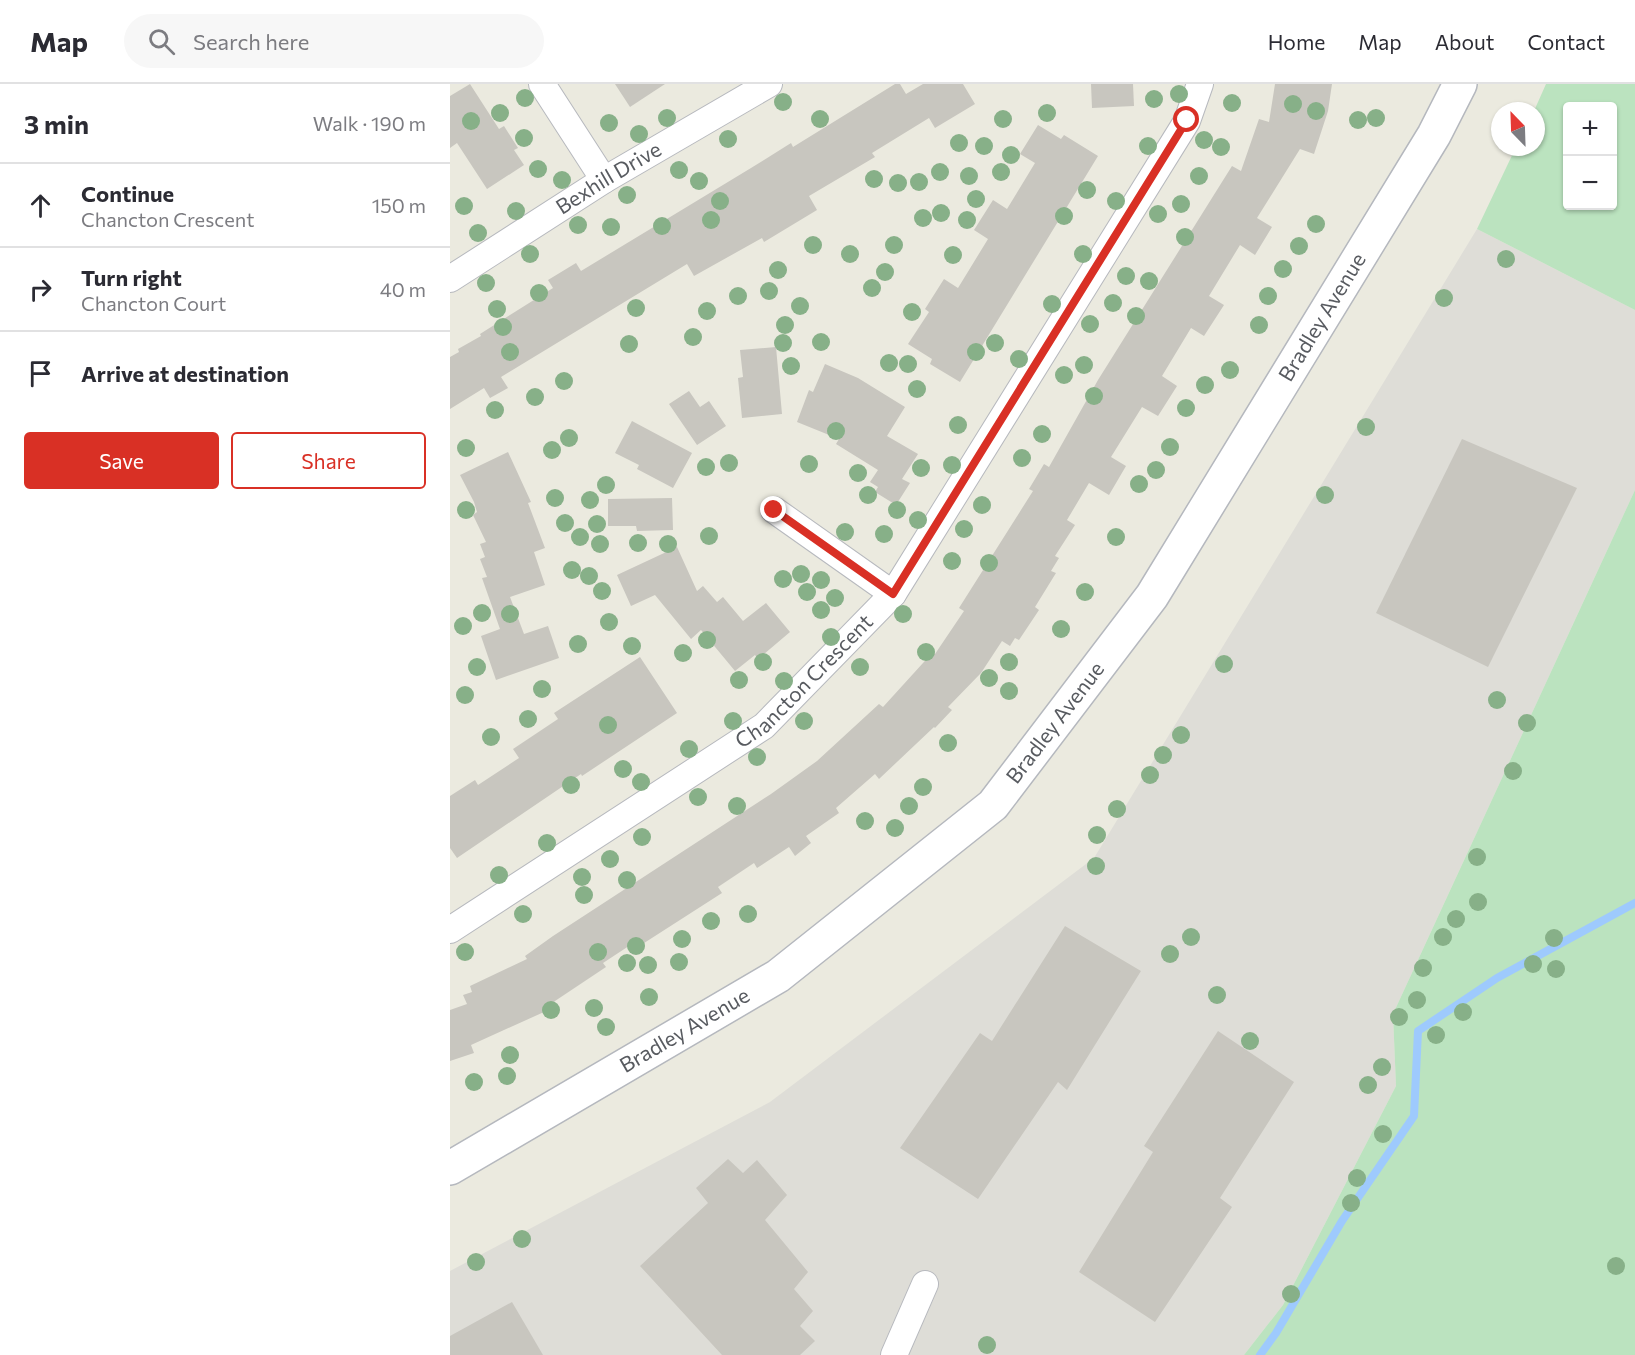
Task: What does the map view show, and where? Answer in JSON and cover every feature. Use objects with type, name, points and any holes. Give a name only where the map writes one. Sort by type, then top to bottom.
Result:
[{"type":"main road","name":"Bradley Avenue","points":[[450,1168],[778,976],[993,804],[1152,596],[1434,135],[1460,84]]},
{"type":"street","points":[[542,84],[604,180]]},
{"type":"street","name":"Bexhill Drive","points":[[450,279],[604,180],[769,84]]},
{"type":"street","name":"Chancton Crescent","points":[[450,930],[764,726],[893,594],[1187,120],[1200,84]]},
{"type":"street","points":[[774,510],[893,594]]},
{"type":"street","points":[[894,1355],[925,1284]]},
{"type":"shaded area","points":[[1477,229],[1635,310],[1635,490],[1393,1014],[1396,1086],[1283,1305],[1244,1355],[450,1355],[450,1271],[770,1102],[1094,858]]},
{"type":"green space","points":[[1546,84],[1635,84],[1635,310],[1477,229],[1512,156],[1545,156],[1545,102],[1538,102]]},
{"type":"green space","points":[[1635,490],[1635,1355],[1244,1355],[1283,1305],[1396,1086],[1393,1014]]},
{"type":"building","points":[[470,84],[499,129],[504,126],[518,148],[514,150],[524,165],[487,189],[457,143],[450,148],[450,96]]},
{"type":"building","points":[[615,84],[665,84],[630,107]]},
{"type":"building","points":[[895,84],[900,84],[906,94],[923,84],[963,84],[975,104],[935,128],[929,118],[872,153],[875,157],[809,196],[817,210],[764,242],[762,238],[694,276],[687,264],[501,377],[508,388],[490,398],[484,388],[450,409],[450,357],[459,352],[458,349],[481,336],[480,334],[553,288],[548,280],[576,263],[581,271],[791,143],[793,147]]},
{"type":"building","points":[[1091,84],[1133,84],[1134,106],[1092,108]]},
{"type":"building","points":[[1275,84],[1332,84],[1328,111],[1314,154],[1300,149],[1257,218],[1272,227],[1255,255],[1240,245],[1209,296],[1224,305],[1204,336],[1191,328],[1162,376],[1177,386],[1158,416],[1142,407],[1111,457],[1126,466],[1109,495],[1089,483],[1067,520],[1075,525],[1055,556],[1059,558],[1051,571],[1056,573],[1035,607],[1039,610],[1019,640],[1015,638],[1010,646],[1002,641],[981,673],[948,707],[952,710],[935,728],[879,779],[875,774],[836,808],[839,813],[806,836],[811,843],[795,856],[789,847],[757,868],[754,863],[718,887],[722,893],[641,945],[638,940],[603,963],[606,967],[543,1009],[544,1012],[471,1045],[474,1053],[450,1061],[450,1010],[467,1004],[463,995],[472,992],[470,986],[527,959],[525,956],[553,936],[771,794],[817,761],[879,704],[883,707],[933,652],[935,654],[964,611],[959,608],[1033,491],[1029,489],[1044,464],[1049,467],[1098,380],[1232,166],[1241,171],[1259,119],[1269,122]]},
{"type":"building","points":[[1038,125],[1061,139],[1064,135],[1098,156],[960,382],[930,364],[932,359],[908,344],[929,312],[925,309],[944,279],[958,288],[988,239],[974,230],[993,200],[1007,209],[1035,163],[1020,154]]},
{"type":"building","points":[[776,347],[782,414],[742,418],[738,378],[743,377],[740,350]]},
{"type":"building","points":[[825,364],[858,378],[905,407],[887,436],[918,454],[902,479],[910,483],[896,505],[875,492],[878,487],[870,482],[878,470],[836,444],[839,439],[797,422],[809,390],[813,392]]},
{"type":"building","points":[[689,391],[700,407],[709,401],[726,426],[697,445],[669,404]]},
{"type":"building","points":[[632,421],[692,453],[673,488],[637,469],[639,465],[615,453]]},
{"type":"building","points":[[1462,439],[1577,488],[1488,667],[1376,613]]},
{"type":"building","points":[[508,452],[531,502],[528,503],[545,548],[534,552],[545,585],[510,597],[524,634],[548,626],[559,658],[496,680],[481,636],[500,629],[482,578],[487,577],[480,559],[485,557],[480,544],[486,542],[473,515],[477,512],[474,502],[460,475]]},
{"type":"building","points":[[672,498],[673,530],[637,531],[636,526],[608,526],[608,499]]},
{"type":"building","points":[[677,547],[697,591],[703,586],[717,602],[723,597],[743,621],[766,603],[790,632],[758,659],[755,655],[735,671],[701,630],[691,639],[655,595],[631,606],[617,575]]},
{"type":"building","points":[[640,657],[677,713],[582,776],[581,774],[457,858],[450,848],[450,796],[475,780],[478,785],[519,758],[513,749],[558,719],[554,713]]},
{"type":"building","points":[[1065,926],[1141,971],[1067,1090],[1058,1082],[978,1199],[900,1148],[980,1033],[992,1041]]},
{"type":"building","points":[[1218,1031],[1294,1082],[1220,1198],[1232,1207],[1155,1322],[1079,1272],[1153,1152],[1144,1146]]},
{"type":"building","points":[[728,1159],[743,1173],[757,1160],[787,1195],[765,1220],[808,1272],[794,1289],[813,1311],[800,1326],[815,1341],[800,1355],[722,1355],[640,1266],[708,1203],[696,1188]]},
{"type":"building","points":[[512,1302],[543,1355],[450,1355],[450,1336]]},
{"type":"waterway","points":[[1260,1355],[1276,1333],[1342,1221],[1414,1116],[1418,1031],[1497,978],[1635,903]]},
{"type":"route","points":[[774,510],[893,594],[1187,120]]}]
